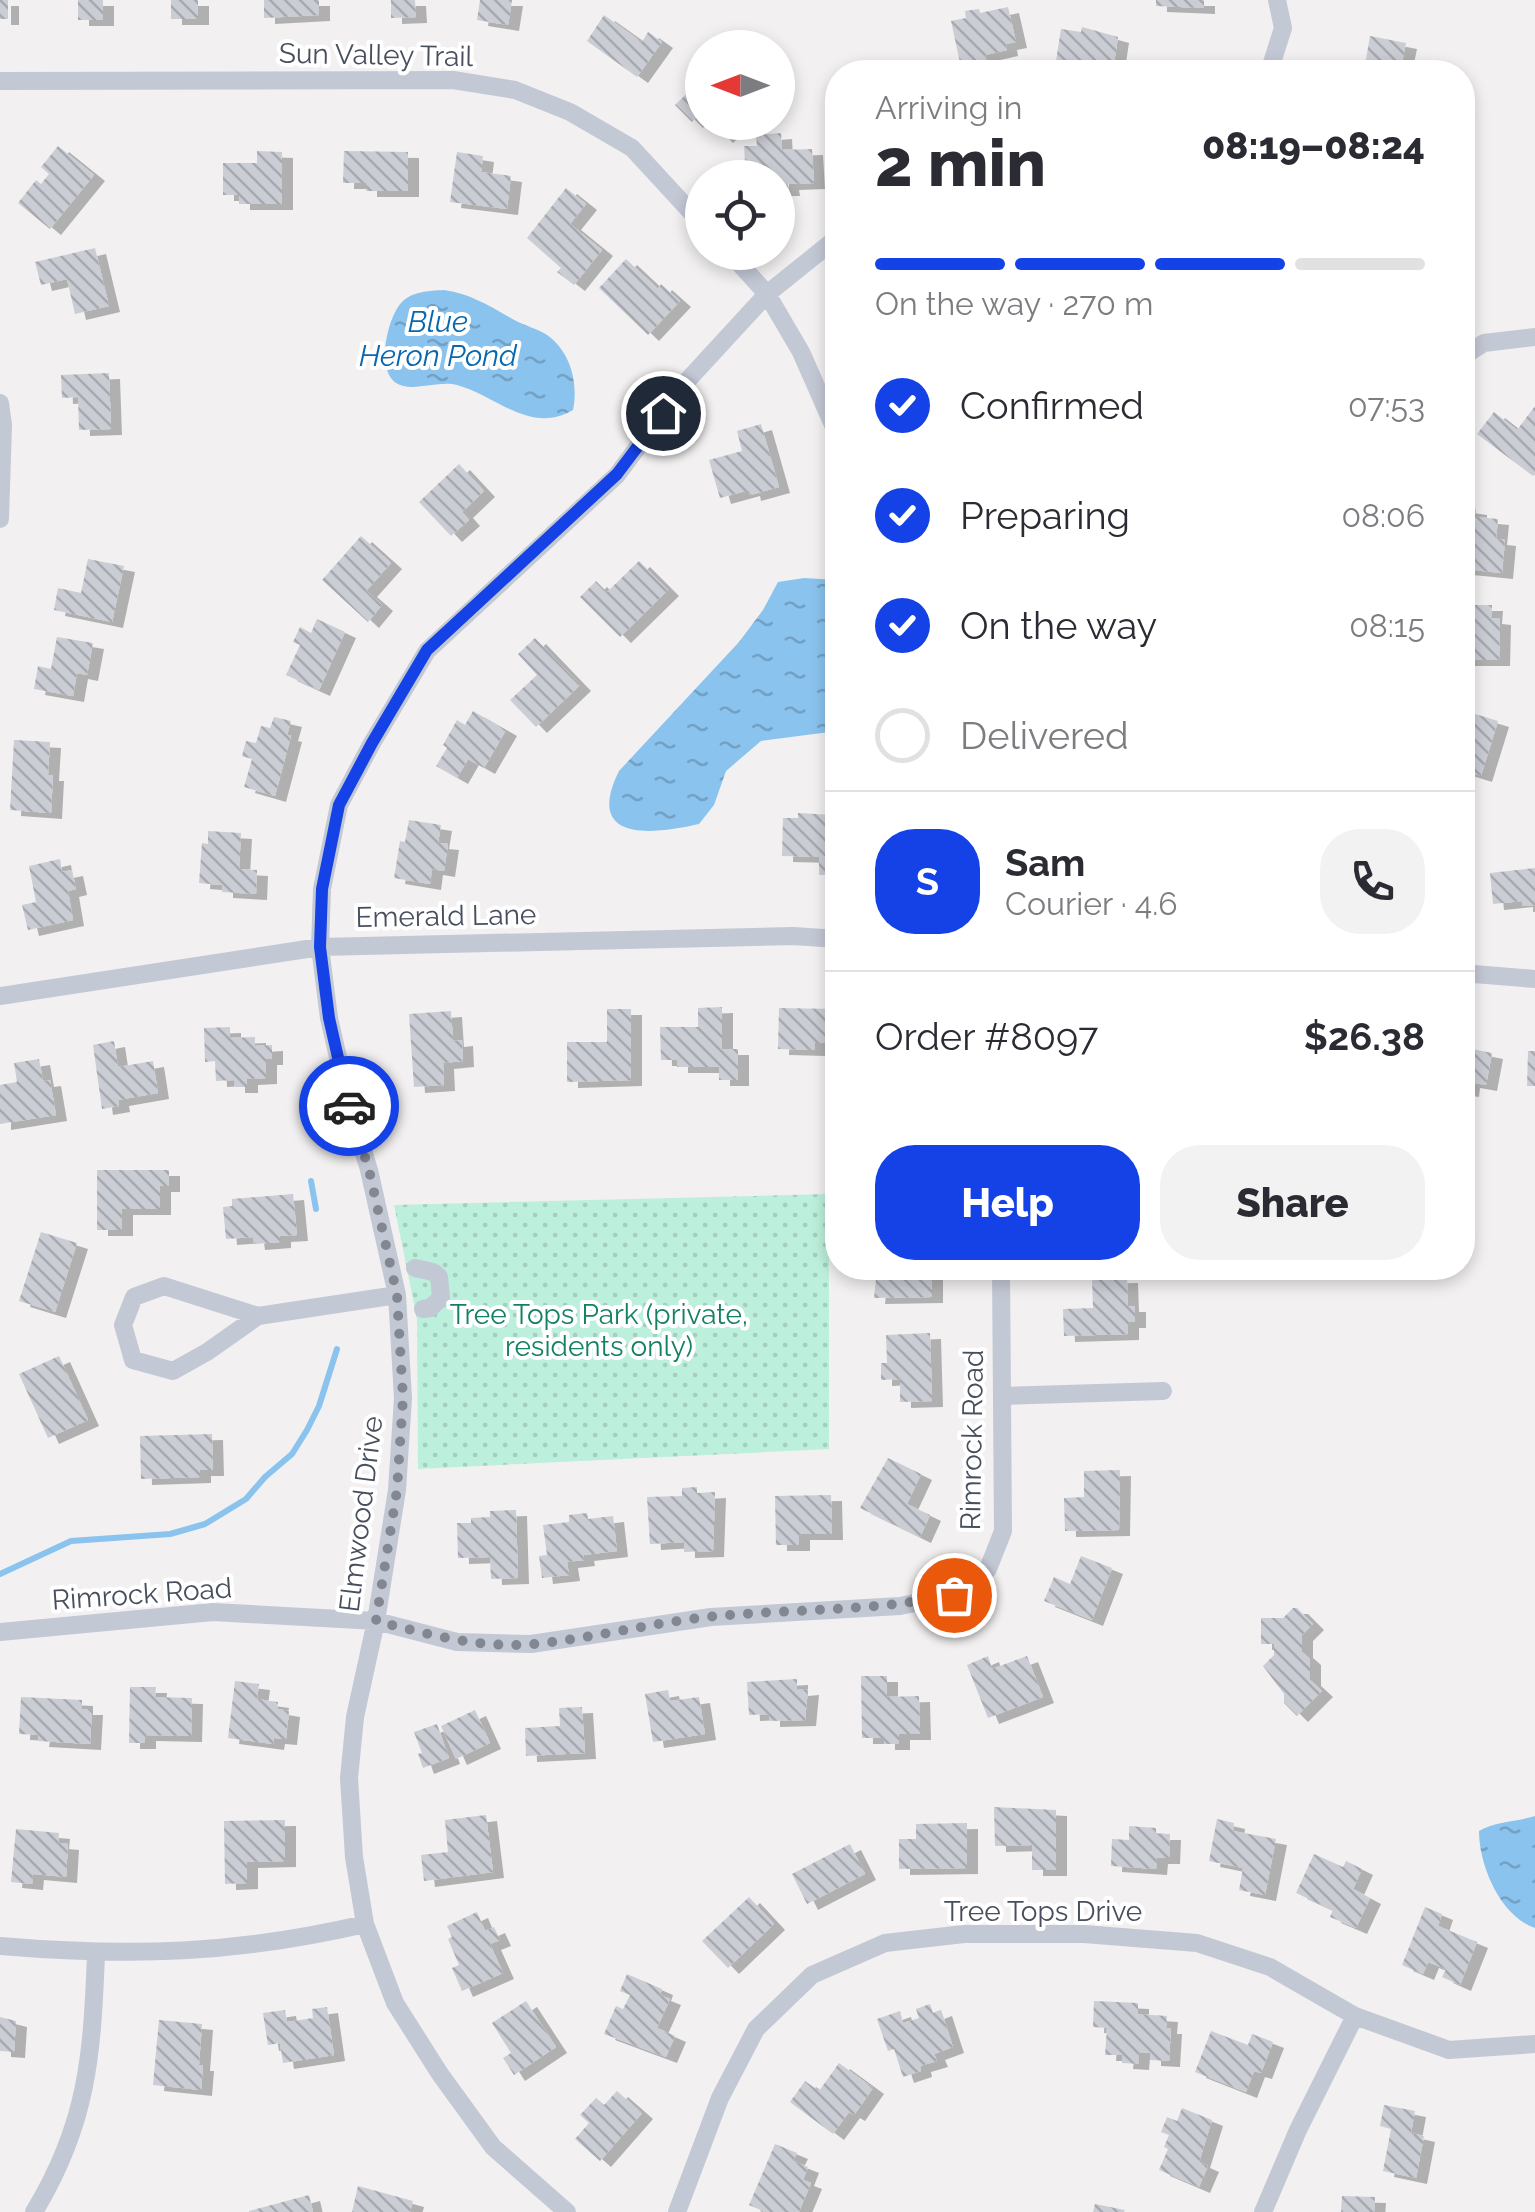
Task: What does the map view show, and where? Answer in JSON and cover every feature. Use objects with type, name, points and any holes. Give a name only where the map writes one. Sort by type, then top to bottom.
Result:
[{"type":"street","points":[[1273,60],[1282,28],[1276,0]]},
{"type":"street","name":"Sun Valley Trail","points":[[0,81],[452,80],[515,90],[570,112],[632,148],[685,206]]},
{"type":"street","name":"Elmwood Drive","points":[[567,2212],[493,2147],[440,2074],[395,2003],[365,1924],[354,1857],[349,1778],[355,1717],[376,1621],[398,1472],[403,1398],[397,1295],[329,1018],[320,947],[322,889],[339,805],[427,650],[617,474],[686,382],[767,294],[825,247]]},
{"type":"street","points":[[745,270],[767,294],[801,352],[825,406]]},
{"type":"street","points":[[1475,349],[1484,344],[1535,337]]},
{"type":"street","points":[[0,403],[0,519]]},
{"type":"street","name":"Emerald Lane","points":[[0,996],[320,947],[793,936],[825,939]]},
{"type":"street","points":[[1475,973],[1535,979]]},
{"type":"street","points":[[415,1268],[434,1272],[441,1288],[440,1298],[423,1309]]},
{"type":"street","name":"Rimrock Road","points":[[0,1632],[213,1612],[376,1621],[457,1642],[531,1644],[711,1617],[900,1606],[954,1595],[988,1569],[1002,1531],[1001,1280]]},
{"type":"street","points":[[258,1316],[208,1352],[172,1371],[133,1360],[123,1325],[134,1297],[164,1286],[258,1316],[397,1295]]},
{"type":"street","points":[[1002,1396],[1163,1391]]},
{"type":"street","points":[[0,1946],[96,1954],[200,1952],[301,1939],[365,1924]]},
{"type":"street","name":"Tree Tops Drive","points":[[677,2212],[720,2098],[756,2029],[812,1975],[885,1943],[964,1934],[1084,1934],[1197,1943],[1270,1966],[1356,2016],[1450,2050],[1535,2044]]},
{"type":"street","points":[[34,2212],[59,2171],[85,2095],[96,1954]]},
{"type":"street","points":[[1263,2212],[1298,2130],[1356,2016]]},
{"type":"green space","name":"Tree Tops Park (private, residents only)","points":[[825,1194],[829,1449],[418,1469],[417,1319],[394,1205]]},
{"type":"water","name":"Blue Heron Pond","points":[[444,290],[478,300],[551,338],[572,371],[573,410],[557,417],[528,416],[457,385],[409,387],[396,383],[386,367],[385,356],[396,310],[410,296]]},
{"type":"water","points":[[825,579],[825,733],[761,741],[726,771],[714,805],[699,824],[643,831],[616,822],[610,811],[610,794],[619,771],[739,642],[778,582]]},
{"type":"water","points":[[1535,1816],[1535,1928],[1511,1913],[1494,1888],[1483,1859],[1479,1831]]},
{"type":"building","points":[[0,0],[8,0],[8,19],[0,19]]},
{"type":"building","points":[[78,0],[103,0],[103,20],[78,20]]},
{"type":"building","points":[[171,0],[198,0],[198,19],[171,19]]},
{"type":"building","points":[[264,0],[319,0],[319,15],[264,18]]},
{"type":"building","points":[[391,0],[415,0],[416,17],[391,18]]},
{"type":"building","points":[[480,0],[512,0],[508,25],[477,20]]},
{"type":"building","points":[[1156,0],[1204,0],[1204,8],[1156,6]]},
{"type":"building","points":[[1008,7],[1016,42],[1006,44],[1007,50],[985,55],[986,60],[959,60],[951,21],[966,18],[965,11],[979,9],[980,13]]},
{"type":"building","points":[[604,15],[642,42],[648,32],[662,42],[637,77],[587,41]]},
{"type":"building","points":[[1082,27],[1118,37],[1115,60],[1056,60],[1061,29],[1081,32]]},
{"type":"building","points":[[1370,36],[1406,43],[1402,60],[1366,60]]},
{"type":"building","points":[[685,95],[685,115],[675,105]]},
{"type":"building","points":[[756,140],[781,140],[782,150],[812,149],[814,183],[795,184],[795,160],[745,160],[744,146],[757,146]]},
{"type":"building","points":[[58,146],[94,175],[50,229],[18,203],[36,180],[41,184],[49,174],[41,167]]},
{"type":"building","points":[[257,151],[282,152],[282,204],[239,204],[239,195],[223,195],[223,163],[257,163]]},
{"type":"building","points":[[344,151],[408,152],[408,191],[366,191],[366,183],[343,183]]},
{"type":"building","points":[[457,152],[483,156],[481,172],[511,176],[507,209],[450,202]]},
{"type":"building","points":[[566,188],[586,204],[570,224],[602,250],[574,285],[527,238]]},
{"type":"building","points":[[95,248],[109,306],[75,314],[67,279],[41,285],[35,262]]},
{"type":"building","points":[[626,259],[658,289],[661,284],[680,301],[648,335],[599,288]]},
{"type":"building","points":[[109,373],[111,429],[79,430],[78,397],[62,398],[61,375]]},
{"type":"building","points":[[1535,406],[1533,476],[1477,434],[1494,412],[1517,430]]},
{"type":"building","points":[[761,424],[779,487],[720,498],[709,460],[742,451],[737,431]]},
{"type":"building","points":[[459,464],[484,491],[462,512],[469,520],[451,536],[419,502]]},
{"type":"building","points":[[1475,509],[1476,517],[1498,519],[1496,539],[1505,540],[1502,573],[1475,570]]},
{"type":"building","points":[[361,536],[391,563],[366,591],[382,605],[368,622],[322,580]]},
{"type":"building","points":[[88,559],[124,566],[112,622],[54,610],[58,588],[81,593]]},
{"type":"building","points":[[639,561],[668,590],[620,637],[580,597],[596,581],[607,592]]},
{"type":"building","points":[[1475,605],[1492,605],[1491,618],[1500,619],[1499,660],[1475,660]]},
{"type":"building","points":[[317,619],[345,632],[319,690],[286,675],[300,645],[293,642],[300,627],[311,633]]},
{"type":"building","points":[[57,637],[93,643],[87,675],[77,673],[73,696],[34,689],[38,666],[51,669]]},
{"type":"building","points":[[535,638],[580,685],[536,727],[510,700],[537,675],[518,654]]},
{"type":"building","points":[[473,711],[506,730],[484,768],[468,759],[457,778],[436,766],[457,720],[465,725]]},
{"type":"building","points":[[1475,714],[1498,721],[1481,776],[1475,774]]},
{"type":"building","points":[[274,717],[291,721],[287,735],[291,736],[275,796],[244,787],[252,759],[242,756],[246,741],[256,743],[261,726],[270,728]]},
{"type":"building","points":[[14,740],[50,742],[51,813],[10,810]]},
{"type":"building","points":[[798,813],[825,815],[825,875],[819,875],[819,857],[782,856],[783,818],[798,818]]},
{"type":"building","points":[[409,820],[441,825],[438,843],[448,844],[444,871],[432,869],[430,884],[394,878],[400,841],[405,842]]},
{"type":"building","points":[[208,831],[241,833],[239,869],[257,870],[256,894],[222,892],[222,885],[199,883],[202,843],[208,844]]},
{"type":"building","points":[[60,859],[62,872],[72,870],[76,889],[68,891],[73,920],[28,930],[22,905],[36,902],[29,866]]},
{"type":"building","points":[[1535,868],[1535,905],[1522,906],[1522,901],[1493,904],[1490,873]]},
{"type":"building","points":[[722,1007],[722,1049],[738,1049],[738,1080],[719,1080],[719,1067],[677,1067],[677,1060],[661,1060],[660,1027],[698,1027],[698,1008]]},
{"type":"building","points":[[779,1008],[825,1009],[825,1043],[815,1043],[815,1050],[778,1049]]},
{"type":"building","points":[[607,1009],[631,1009],[631,1080],[567,1082],[567,1042],[607,1042]]},
{"type":"building","points":[[451,1011],[453,1041],[462,1040],[463,1061],[443,1063],[444,1085],[414,1087],[409,1014]]},
{"type":"building","points":[[230,1027],[230,1038],[255,1037],[255,1046],[272,1045],[272,1059],[266,1059],[266,1078],[247,1079],[247,1087],[234,1087],[234,1080],[216,1081],[215,1061],[205,1062],[204,1028]]},
{"type":"building","points":[[114,1041],[118,1067],[153,1061],[158,1093],[118,1100],[119,1106],[102,1109],[93,1045]]},
{"type":"building","points":[[1475,1050],[1492,1053],[1486,1085],[1475,1083]]},
{"type":"building","points":[[1528,1051],[1535,1051],[1535,1086],[1527,1086]]},
{"type":"building","points":[[39,1059],[43,1081],[50,1080],[56,1115],[0,1124],[0,1085],[17,1082],[14,1063]]},
{"type":"building","points":[[97,1170],[169,1170],[169,1186],[160,1186],[160,1209],[122,1209],[122,1230],[97,1230]]},
{"type":"building","points":[[293,1194],[297,1235],[280,1236],[280,1242],[254,1244],[253,1237],[226,1239],[223,1207],[232,1206],[232,1199]]},
{"type":"building","points":[[41,1232],[77,1243],[55,1312],[19,1301]]},
{"type":"building","points":[[876,1280],[932,1280],[932,1297],[874,1298]]},
{"type":"building","points":[[1092,1280],[1127,1280],[1128,1306],[1135,1306],[1135,1322],[1128,1322],[1128,1334],[1064,1336],[1063,1309],[1093,1308]]},
{"type":"building","points":[[930,1333],[932,1401],[900,1402],[900,1379],[881,1380],[881,1363],[887,1363],[886,1335]]},
{"type":"building","points":[[59,1356],[88,1420],[48,1438],[19,1374]]},
{"type":"building","points":[[212,1434],[213,1470],[200,1470],[200,1477],[141,1479],[140,1436]]},
{"type":"building","points":[[888,1458],[921,1474],[907,1504],[930,1515],[920,1537],[860,1508]]},
{"type":"building","points":[[1120,1470],[1119,1530],[1065,1531],[1064,1498],[1084,1497],[1084,1471]]},
{"type":"building","points":[[697,1487],[697,1493],[715,1492],[713,1551],[684,1552],[684,1542],[650,1544],[647,1497],[682,1496],[682,1488]]},
{"type":"building","points":[[831,1495],[832,1534],[799,1534],[799,1545],[776,1545],[775,1496]]},
{"type":"building","points":[[516,1510],[518,1578],[491,1579],[490,1557],[458,1558],[457,1523],[490,1517],[490,1511]]},
{"type":"building","points":[[587,1513],[588,1519],[613,1516],[617,1551],[583,1555],[584,1560],[567,1562],[569,1575],[542,1578],[539,1556],[547,1555],[543,1525],[569,1522],[569,1515]]},
{"type":"building","points":[[1081,1556],[1112,1568],[1092,1620],[1044,1601],[1054,1577],[1070,1584]]},
{"type":"building","points":[[1293,1608],[1313,1624],[1302,1635],[1302,1652],[1310,1659],[1310,1680],[1322,1691],[1297,1716],[1284,1703],[1284,1694],[1263,1666],[1274,1655],[1274,1644],[1261,1644],[1261,1618],[1283,1618]]},
{"type":"building","points":[[988,1656],[992,1669],[1027,1656],[1043,1697],[988,1718],[967,1665]]},
{"type":"building","points":[[861,1676],[887,1676],[887,1697],[919,1696],[920,1734],[899,1734],[899,1744],[884,1744],[884,1738],[862,1738]]},
{"type":"building","points":[[797,1679],[797,1690],[808,1689],[805,1720],[769,1721],[769,1714],[749,1715],[747,1682]]},
{"type":"building","points":[[235,1681],[259,1684],[257,1699],[278,1702],[277,1709],[289,1711],[286,1739],[274,1738],[273,1744],[228,1738]]},
{"type":"building","points":[[130,1687],[156,1687],[155,1697],[192,1698],[191,1736],[145,1735],[145,1743],[129,1743]]},
{"type":"building","points":[[668,1690],[670,1701],[699,1697],[705,1734],[653,1742],[645,1694]]},
{"type":"building","points":[[21,1697],[82,1700],[82,1709],[92,1709],[90,1744],[38,1741],[39,1735],[19,1734]]},
{"type":"building","points":[[582,1707],[585,1753],[526,1756],[525,1728],[560,1726],[559,1708]]},
{"type":"building","points":[[475,1710],[490,1743],[456,1759],[441,1726]]},
{"type":"building","points":[[437,1724],[449,1758],[423,1768],[414,1732]]},
{"type":"building","points":[[994,1807],[1056,1810],[1056,1870],[1032,1870],[1032,1845],[995,1846]]},
{"type":"building","points":[[486,1815],[493,1872],[424,1881],[421,1855],[448,1852],[445,1820]]},
{"type":"building","points":[[1217,1819],[1234,1823],[1233,1831],[1276,1839],[1265,1895],[1239,1890],[1243,1868],[1209,1861]]},
{"type":"building","points":[[285,1820],[285,1861],[247,1862],[247,1883],[225,1884],[224,1821]]},
{"type":"building","points":[[967,1823],[967,1868],[899,1869],[899,1839],[916,1839],[916,1824]]},
{"type":"building","points":[[1129,1826],[1156,1828],[1156,1834],[1170,1834],[1169,1858],[1157,1858],[1156,1869],[1111,1866],[1112,1839],[1129,1840]]},
{"type":"building","points":[[16,1829],[59,1833],[58,1843],[68,1844],[66,1877],[33,1874],[32,1884],[11,1882]]},
{"type":"building","points":[[850,1844],[865,1874],[807,1904],[792,1874]]},
{"type":"building","points":[[1314,1854],[1343,1867],[1346,1861],[1362,1869],[1353,1889],[1370,1898],[1356,1928],[1330,1917],[1333,1910],[1296,1893]]},
{"type":"building","points":[[749,1897],[774,1924],[728,1968],[702,1941]]},
{"type":"building","points":[[1425,1907],[1442,1914],[1438,1926],[1477,1942],[1460,1985],[1442,1977],[1446,1969],[1428,1962],[1423,1974],[1402,1965]]},
{"type":"building","points":[[477,1912],[485,1931],[494,1927],[500,1940],[490,1944],[503,1973],[462,1991],[452,1968],[459,1965],[447,1926]]},
{"type":"building","points":[[627,1974],[662,1989],[660,1995],[670,1999],[657,2028],[675,2036],[666,2057],[604,2034],[616,2006],[623,2009],[630,1995],[620,1991]]},
{"type":"building","points":[[526,2001],[556,2047],[514,2075],[503,2058],[511,2053],[492,2023]]},
{"type":"building","points":[[1094,2001],[1138,2003],[1138,2014],[1167,2016],[1166,2028],[1171,2028],[1169,2061],[1150,2060],[1150,2053],[1139,2052],[1138,2064],[1122,2063],[1123,2055],[1105,2055],[1107,2028],[1093,2027]]},
{"type":"building","points":[[930,2004],[933,2013],[941,2010],[953,2047],[934,2054],[937,2061],[920,2066],[921,2071],[903,2077],[894,2049],[888,2051],[877,2019],[900,2011],[903,2023],[919,2018],[916,2009]]},
{"type":"building","points":[[327,2007],[334,2055],[283,2063],[280,2043],[268,2045],[263,2013],[285,2010],[287,2022],[313,2018],[312,2009]]},
{"type":"building","points":[[0,2017],[16,2021],[14,2052],[0,2051]]},
{"type":"building","points":[[159,2020],[202,2024],[201,2090],[153,2085]]},
{"type":"building","points":[[1211,2031],[1248,2045],[1252,2034],[1273,2042],[1261,2073],[1254,2071],[1246,2092],[1195,2072]]},
{"type":"building","points":[[839,2063],[873,2088],[854,2115],[849,2112],[833,2134],[790,2102],[805,2081],[819,2091]]},
{"type":"building","points":[[617,2091],[642,2113],[600,2161],[575,2139],[589,2123],[580,2115],[596,2098],[604,2105]]},
{"type":"building","points":[[1384,2105],[1415,2111],[1411,2133],[1424,2136],[1416,2178],[1383,2171],[1391,2129],[1380,2126]]},
{"type":"building","points":[[1182,2108],[1212,2120],[1199,2162],[1208,2166],[1199,2187],[1159,2170],[1169,2135],[1161,2132],[1167,2117],[1177,2121]]},
{"type":"building","points":[[775,2144],[797,2153],[793,2161],[808,2167],[803,2180],[811,2183],[799,2212],[765,2212],[749,2205]]},
{"type":"building","points":[[358,2186],[413,2201],[410,2212],[352,2212]]},
{"type":"building","points":[[309,2195],[313,2212],[249,2212],[249,2211]]},
{"type":"building","points":[[1342,2196],[1375,2197],[1374,2212],[1341,2212]]},
{"type":"building","points":[[1095,2204],[1125,2210],[1093,2212]]},
{"type":"waterway","points":[[311,1181],[316,1209]]},
{"type":"waterway","points":[[0,1574],[71,1541],[170,1534],[205,1524],[246,1499],[292,1454],[307,1430],[337,1349]]},
{"type":"way so far","points":[[349,1106],[369,1170],[397,1295],[403,1398],[397,1490],[376,1621],[457,1642],[531,1644],[711,1617],[900,1606],[954,1595]]},
{"type":"route","points":[[349,1106],[329,1018],[320,947],[322,889],[339,805],[427,650],[617,474],[663,413]]}]
